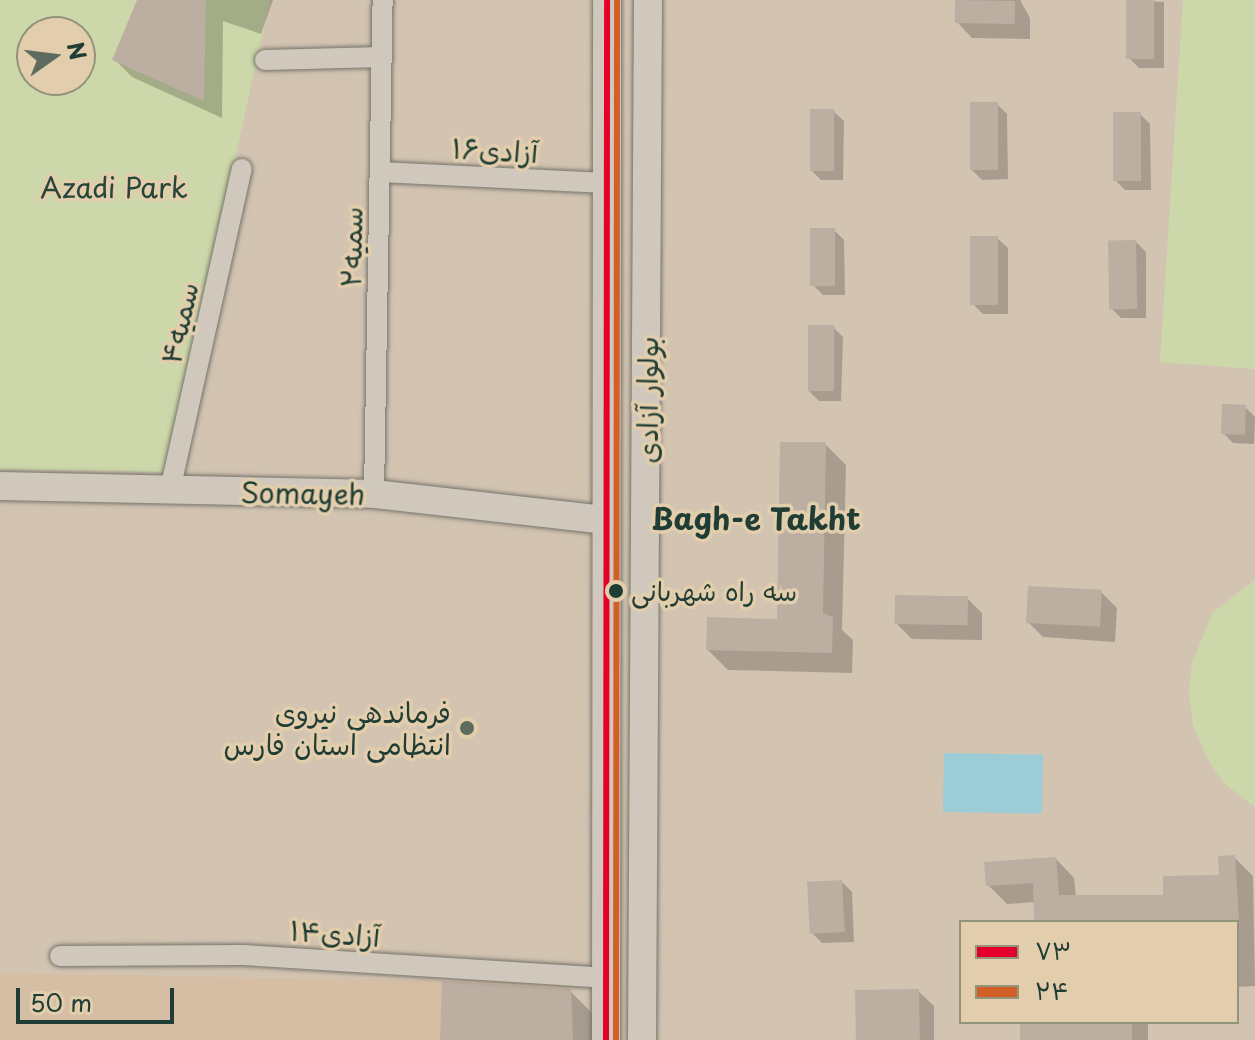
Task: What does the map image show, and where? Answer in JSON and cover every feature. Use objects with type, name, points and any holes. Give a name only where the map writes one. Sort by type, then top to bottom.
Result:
[{"type":"main road","name":"بولوار آزادی","points":[[606,1040],[604,520],[607,0]]},
{"type":"main road","name":"بولوار آزادی","points":[[642,1040],[648,0]]},
{"type":"main road","points":[[606,224],[648,226]]},
{"type":"main road","name":"Somayeh","points":[[0,486],[374,494],[604,520]]},
{"type":"street","name":"۲سمیه","points":[[374,494],[383,0]]},
{"type":"street","points":[[265,60],[382,57]]},
{"type":"street","name":"سمیه۴","points":[[170,490],[242,169]]},
{"type":"street","name":"آزادی۱۶","points":[[380,172],[606,183]]},
{"type":"street","name":"آزادی۱۴","points":[[60,956],[243,955],[606,978]]},
{"type":"shaded area","points":[[0,973],[571,983],[570,1040],[0,1040]]},
{"type":"green space","name":"Azadi Park","points":[[0,0],[270,0],[166,472],[0,469]]},
{"type":"green space","points":[[1183,0],[1255,0],[1255,369],[1160,362]]},
{"type":"green space","points":[[1255,580],[1255,807],[1224,783],[1208,760],[1193,725],[1189,693],[1192,663],[1213,612]]},
{"type":"water","points":[[944,753],[1043,755],[1042,814],[943,812]]},
{"type":"building","points":[[137,0],[206,0],[204,101],[112,60]]},
{"type":"building","points":[[955,0],[1015,1],[1015,24],[955,23]]},
{"type":"building","points":[[1126,0],[1154,0],[1154,59],[1126,59]]},
{"type":"building","points":[[970,102],[998,102],[998,170],[970,170]]},
{"type":"building","points":[[810,109],[834,109],[834,171],[810,171]]},
{"type":"building","points":[[1113,112],[1141,112],[1141,181],[1113,181]]},
{"type":"building","points":[[810,228],[835,228],[835,286],[810,286]]},
{"type":"building","points":[[970,236],[998,236],[998,305],[970,305]]},
{"type":"building","points":[[1108,240],[1136,240],[1137,309],[1109,309]]},
{"type":"building","points":[[808,325],[834,325],[834,391],[808,391]]},
{"type":"building","points":[[1222,404],[1246,405],[1245,435],[1221,434]]},
{"type":"building","points":[[780,442],[826,442],[823,613],[833,617],[832,653],[706,650],[707,617],[777,619]]},
{"type":"building","points":[[1028,586],[1102,590],[1100,627],[1026,623]]},
{"type":"building","points":[[895,595],[968,596],[967,625],[894,624]]},
{"type":"building","points":[[1235,855],[1239,920],[1034,920],[1033,883],[986,886],[984,862],[1056,857],[1059,895],[1163,895],[1163,876],[1219,875],[1218,856]]},
{"type":"building","points":[[842,880],[845,932],[810,934],[807,882]]},
{"type":"building","points":[[442,981],[571,989],[573,1040],[440,1040]]},
{"type":"building","points":[[919,989],[920,1040],[856,1040],[855,990]]},
{"type":"building","points":[[1020,1024],[1132,1024],[1132,1040],[1020,1040]]},
{"type":"transit line","name":"۷۳","points":[[606,1040],[607,0]]},
{"type":"transit line","name":"۲۴","points":[[616,1040],[617,0]]},
{"type":"place","name":"سه راه شهربانی","points":[[616,591]]},
{"type":"place","name":"فرماندهی نیروی انتظامی استان فارس","points":[[467,728]]},
{"type":"district","name":"Bagh-e Takht","points":[[756,518]]}]
